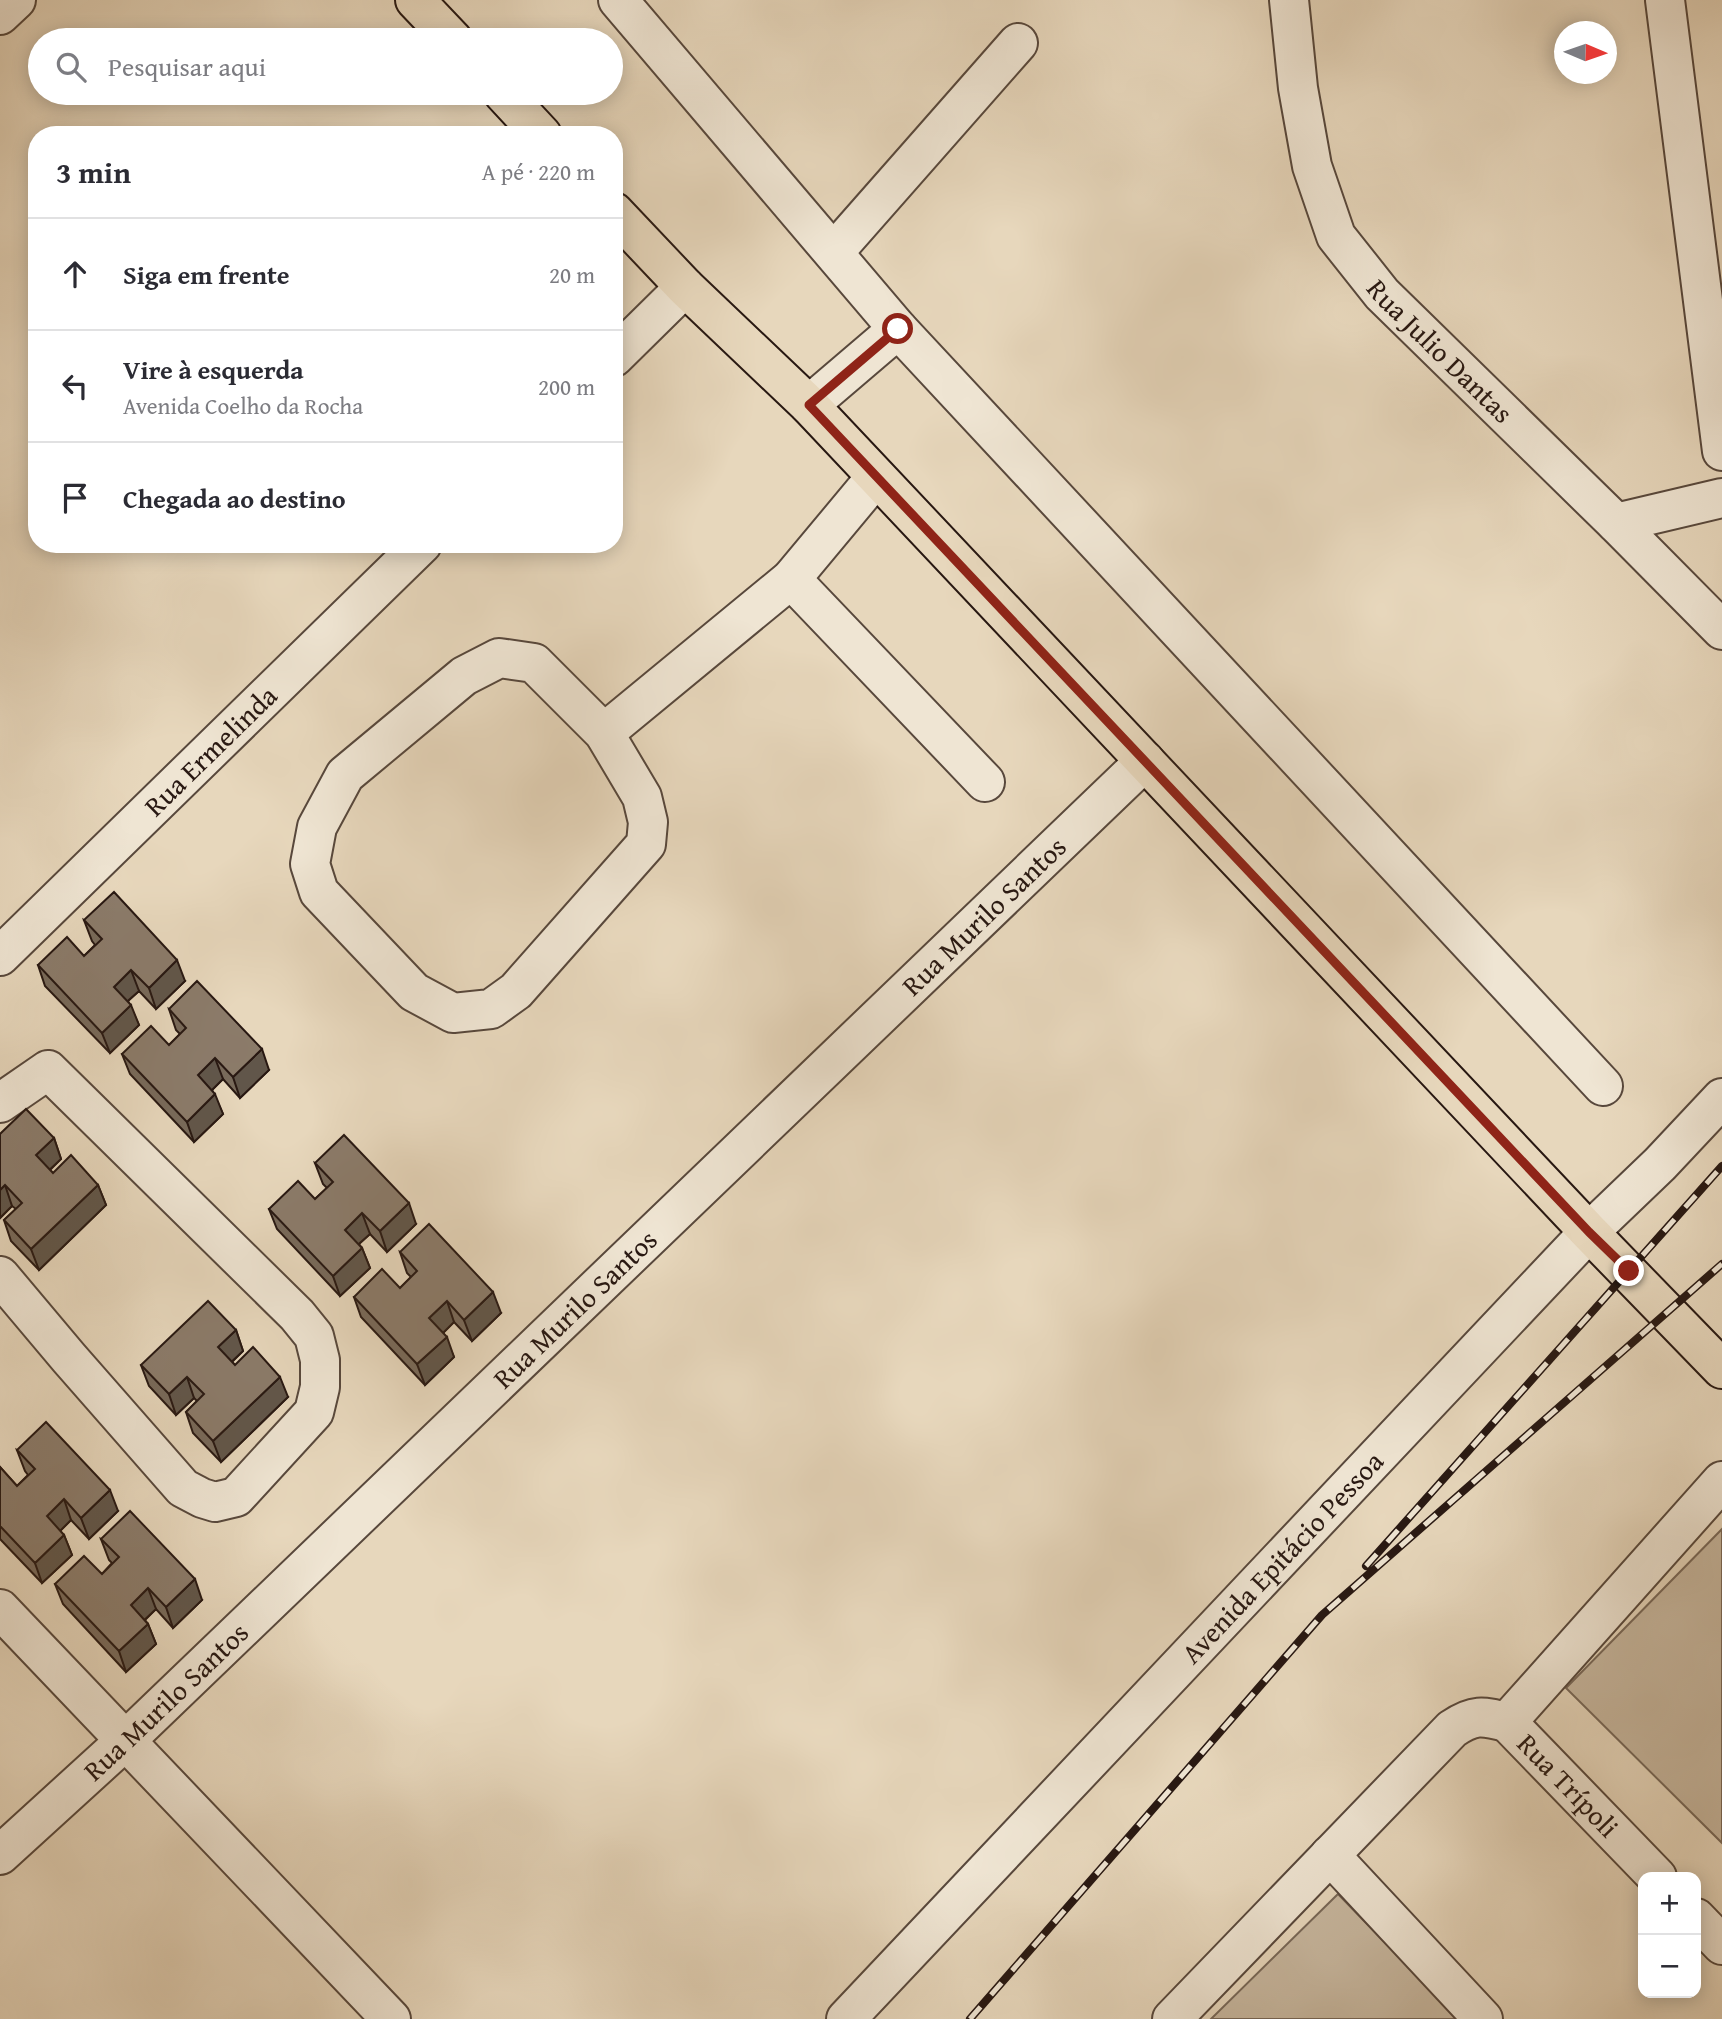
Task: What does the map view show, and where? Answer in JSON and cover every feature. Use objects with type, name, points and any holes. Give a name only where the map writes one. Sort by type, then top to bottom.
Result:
[{"type":"main road","points":[[415,0],[442,28]]},
{"type":"main road","points":[[514,105],[534,126]]},
{"type":"main road","points":[[623,222],[685,288],[809,405],[1589,1232],[1722,1369]]},
{"type":"street","points":[[0,15],[16,0]]},
{"type":"street","points":[[618,0],[898,329],[1603,1086]]},
{"type":"street","name":"Rua Julio Dantas","points":[[1289,0],[1298,88],[1312,166],[1336,236],[1382,294],[1722,630]]},
{"type":"street","points":[[1665,0],[1722,452]]},
{"type":"street","points":[[834,252],[1018,43]]},
{"type":"street","points":[[623,348],[685,288]]},
{"type":"street","points":[[809,405],[898,329]]},
{"type":"street","points":[[604,733],[790,579],[876,477]]},
{"type":"street","points":[[1616,523],[1722,498]]},
{"type":"street","name":"Rua Ermelinda","points":[[0,956],[413,553]]},
{"type":"street","points":[[790,579],[985,782]]},
{"type":"street","points":[[499,658],[534,663],[604,733],[642,797],[648,822],[646,844],[516,991],[491,1009],[453,1013],[414,992],[319,892],[310,864],[317,827],[345,775],[464,676],[499,658]]},
{"type":"street","name":"Rua Murilo Santos","points":[[0,1855],[125,1741],[1145,761]]},
{"type":"street","points":[[0,1103],[48,1070],[277,1295],[314,1336],[320,1360],[320,1387],[314,1412],[236,1497],[215,1502],[202,1498],[183,1488],[0,1276]]},
{"type":"street","name":"Avenida Epitácio Pessoa","points":[[846,2019],[1589,1232],[1660,1164],[1722,1098]]},
{"type":"street","points":[[1172,2019],[1452,1729],[1465,1720],[1478,1716],[1507,1722],[1722,1481]]},
{"type":"street","points":[[0,1609],[391,2019]]},
{"type":"street","name":"Rua Trípoli","points":[[1507,1722],[1652,1872]]},
{"type":"street","points":[[1331,1855],[1483,2019]]},
{"type":"street","points":[[1701,1923],[1722,1945]]},
{"type":"shaded area","points":[[1722,1529],[1722,1843],[1566,1688]]},
{"type":"shaded area","points":[[1338,1894],[1459,2019],[1211,2019]]},
{"type":"building","points":[[114,892],[177,960],[149,988],[131,970],[114,987],[131,1005],[102,1033],[38,965],[67,937],[84,956],[102,939],[84,920]]},
{"type":"building","points":[[197,981],[262,1049],[233,1077],[215,1058],[198,1075],[215,1094],[187,1122],[122,1054],[151,1026],[169,1045],[186,1028],[169,1009]]},
{"type":"building","points":[[26,1109],[54,1138],[36,1155],[53,1173],[71,1155],[98,1185],[31,1249],[4,1220],[22,1203],[5,1185],[0,1190],[0,1134]]},
{"type":"building","points":[[344,1135],[409,1203],[380,1231],[362,1213],[345,1230],[362,1248],[333,1276],[269,1209],[298,1181],[315,1199],[333,1182],[315,1163]]},
{"type":"building","points":[[429,1224],[493,1292],[464,1320],[447,1301],[429,1318],[447,1337],[417,1364],[354,1297],[382,1269],[400,1288],[417,1271],[400,1252]]},
{"type":"building","points":[[208,1301],[236,1330],[218,1347],[235,1365],[253,1347],[280,1377],[213,1441],[186,1412],[204,1394],[187,1377],[169,1394],[141,1365]]},
{"type":"building","points":[[46,1422],[110,1490],[81,1518],[64,1499],[47,1516],[64,1535],[35,1563],[0,1526],[0,1467],[17,1486],[35,1469],[17,1450]]},
{"type":"building","points":[[130,1511],[195,1579],[166,1607],[148,1588],[131,1605],[148,1624],[119,1651],[55,1584],[84,1556],[102,1574],[119,1557],[101,1539]]},
{"type":"railway","points":[[1366,1566],[1722,1166]]},
{"type":"railway","points":[[970,2019],[1322,1615],[1722,1264]]},
{"type":"route","points":[[898,329],[809,405],[1589,1232],[1629,1271]]}]
